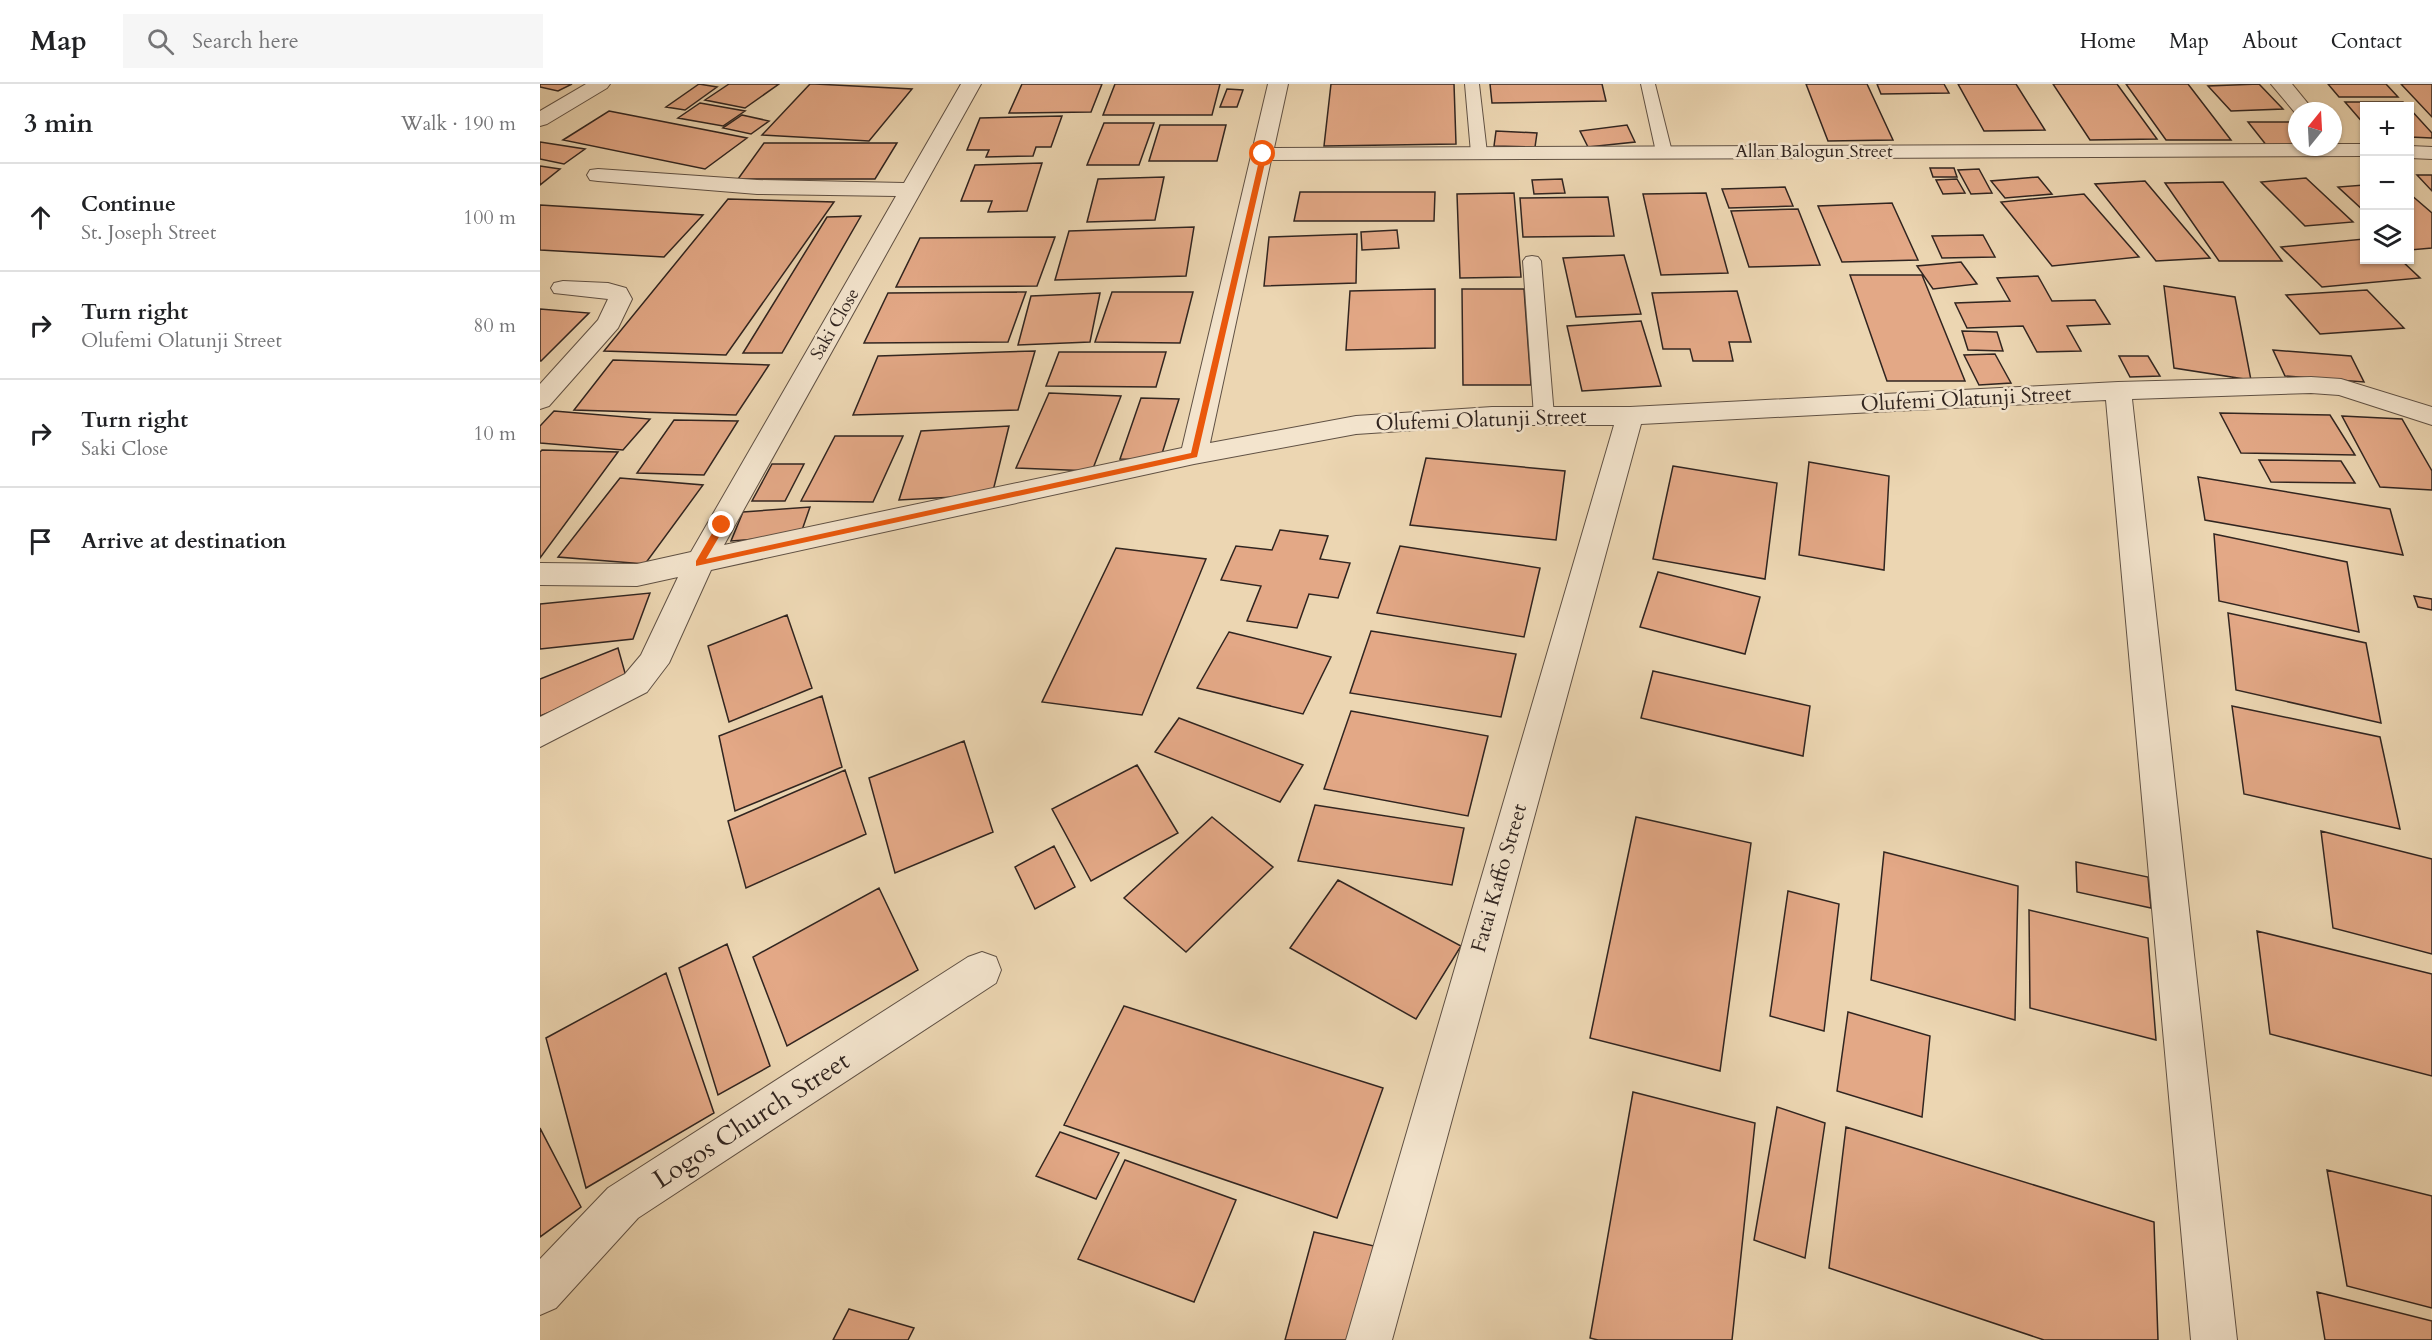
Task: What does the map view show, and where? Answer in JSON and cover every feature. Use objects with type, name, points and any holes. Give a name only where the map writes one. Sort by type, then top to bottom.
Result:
[{"type":"street","points":[[540,120],[600,84]]},
{"type":"street","name":"Saki Close","points":[[540,733],[636,683],[653,663],[699,564],[971,84]]},
{"type":"street","points":[[1194,455],[1278,84]]},
{"type":"street","points":[[2282,84],[2297,102]]},
{"type":"street","name":"Allan Balogun Street","points":[[1263,154],[2288,147]]},
{"type":"street","name":"Allan Balogun Street","points":[[2342,148],[2360,150]]},
{"type":"street","points":[[2414,152],[2432,153]]},
{"type":"street","points":[[598,175],[756,187],[911,190]]},
{"type":"street","points":[[540,400],[609,323],[620,299],[616,293],[609,290],[563,288]]},
{"type":"street","name":"Olufemi Olatunji Street","points":[[540,574],[637,575],[699,564],[1194,455],[1356,425],[1492,416],[1630,416],[2118,391],[2312,385],[2341,387],[2432,416]]},
{"type":"street","points":[[2118,391],[2214,1340]]},
{"type":"street","name":"Fatai Kaffo Street","points":[[1369,1340],[1630,416]]},
{"type":"street","name":"Logos Church Street","points":[[540,1292],[623,1203],[982,970]]},
{"type":"lane","points":[[1472,84],[1479,153]]},
{"type":"lane","points":[[1648,84],[1664,152]]},
{"type":"lane","points":[[1532,261],[1544,416]]},
{"type":"building","points":[[540,84],[572,84],[558,91],[540,87]]},
{"type":"building","points":[[699,84],[717,87],[685,110],[666,107]]},
{"type":"building","points":[[729,84],[779,84],[745,108],[705,100]]},
{"type":"building","points":[[810,84],[912,89],[869,141],[762,135]]},
{"type":"building","points":[[1022,84],[1102,84],[1091,112],[1009,113]]},
{"type":"building","points":[[1115,84],[1220,84],[1212,115],[1103,115]]},
{"type":"building","points":[[1331,84],[1454,84],[1456,144],[1324,146]]},
{"type":"building","points":[[1490,84],[1602,84],[1606,101],[1492,103]]},
{"type":"building","points":[[1806,84],[1867,84],[1893,140],[1828,141]]},
{"type":"building","points":[[1877,84],[1944,84],[1949,93],[1881,94]]},
{"type":"building","points":[[1958,84],[2016,84],[2045,130],[1984,131]]},
{"type":"building","points":[[2053,84],[2117,84],[2157,139],[2090,140]]},
{"type":"building","points":[[2126,84],[2188,84],[2231,140],[2166,140]]},
{"type":"building","points":[[2259,84],[2283,109],[2231,111],[2208,86]]},
{"type":"building","points":[[2328,84],[2386,84],[2398,97],[2339,97]]},
{"type":"building","points":[[2401,84],[2432,84],[2432,117]]},
{"type":"building","points":[[1227,89],[1243,90],[1237,107],[1220,107]]},
{"type":"building","points":[[2345,102],[2360,102],[2360,119]]},
{"type":"building","points":[[700,103],[745,111],[723,126],[678,118]]},
{"type":"building","points":[[609,111],[747,138],[705,169],[563,140]]},
{"type":"building","points":[[2414,113],[2432,133],[2432,138],[2414,137]]},
{"type":"building","points":[[742,115],[769,121],[751,134],[723,128]]},
{"type":"building","points":[[1062,116],[1051,147],[1036,147],[1033,156],[986,157],[989,150],[967,150],[980,118]]},
{"type":"building","points":[[2248,122],[2288,122],[2288,146],[2267,146]]},
{"type":"building","points":[[1104,123],[1154,123],[1139,165],[1087,165]]},
{"type":"building","points":[[1160,125],[1226,125],[1217,161],[1149,161]]},
{"type":"building","points":[[1627,125],[1635,142],[1588,147],[1580,131]]},
{"type":"building","points":[[1496,131],[1537,133],[1535,147],[1494,146]]},
{"type":"building","points":[[540,142],[585,149],[564,164],[540,159]]},
{"type":"building","points":[[764,143],[897,143],[875,179],[738,179]]},
{"type":"building","points":[[1042,163],[1027,211],[988,212],[992,201],[961,201],[975,165]]},
{"type":"building","points":[[540,166],[560,169],[540,185]]},
{"type":"building","points":[[1930,168],[1954,168],[1957,177],[1933,177]]},
{"type":"building","points":[[1979,169],[1992,193],[1971,194],[1958,170]]},
{"type":"building","points":[[2417,175],[2432,175],[2432,191]]},
{"type":"building","points":[[1164,177],[1155,220],[1087,222],[1098,179]]},
{"type":"building","points":[[2038,177],[2052,194],[2005,198],[1991,181]]},
{"type":"building","points":[[2306,178],[2353,222],[2305,226],[2261,182]]},
{"type":"building","points":[[1562,179],[1565,193],[1534,194],[1532,180]]},
{"type":"building","points":[[1957,179],[1965,193],[1943,194],[1936,180]]},
{"type":"building","points":[[2145,181],[2210,258],[2156,261],[2095,184]]},
{"type":"building","points":[[2223,182],[2282,261],[2219,261],[2165,183]]},
{"type":"building","points":[[2360,185],[2360,207],[2338,187]]},
{"type":"building","points":[[1785,187],[1793,206],[1729,208],[1722,189]]},
{"type":"building","points":[[1300,192],[1435,192],[1434,221],[1294,221]]},
{"type":"building","points":[[1514,193],[1521,277],[1460,278],[1457,194]]},
{"type":"building","points":[[1706,193],[1728,273],[1661,275],[1643,194]]},
{"type":"building","points":[[2084,194],[2139,257],[2052,266],[2001,202]]},
{"type":"building","points":[[1608,197],[1614,236],[1523,237],[1520,198]]},
{"type":"building","points":[[2414,197],[2432,213],[2432,248],[2414,250]]},
{"type":"building","points":[[728,199],[834,202],[726,355],[604,351]]},
{"type":"building","points":[[1892,203],[1918,260],[1842,262],[1818,206]]},
{"type":"building","points":[[540,205],[703,215],[664,257],[540,250]]},
{"type":"building","points":[[1798,209],[1820,265],[1749,267],[1731,211]]},
{"type":"building","points":[[861,216],[782,353],[743,353],[827,217]]},
{"type":"building","points":[[1194,227],[1186,276],[1055,280],[1069,231]]},
{"type":"building","points":[[1397,230],[1399,248],[1362,250],[1361,232]]},
{"type":"building","points":[[1357,234],[1356,283],[1264,286],[1269,237]]},
{"type":"building","points":[[1983,235],[1995,257],[1942,258],[1932,236]]},
{"type":"building","points":[[1055,237],[1037,286],[896,287],[920,238]]},
{"type":"building","points":[[2360,239],[2360,264],[2405,264],[2420,278],[2322,287],[2281,247]]},
{"type":"building","points":[[1624,255],[1641,314],[1576,317],[1563,258]]},
{"type":"building","points":[[1961,262],[1977,284],[1933,289],[1917,266]]},
{"type":"building","points":[[1850,275],[1922,275],[1965,381],[1887,381]]},
{"type":"building","points":[[2038,276],[2052,301],[2095,300],[2110,324],[2067,326],[2081,351],[2037,352],[2023,326],[1967,328],[1955,303],[2010,301],[1997,278]]},
{"type":"building","points":[[2164,286],[2235,297],[2251,380],[2174,368]]},
{"type":"building","points":[[1435,289],[1435,348],[1346,350],[1350,291]]},
{"type":"building","points":[[1462,289],[1524,289],[1531,385],[1463,385]]},
{"type":"building","points":[[2367,290],[2404,328],[2320,334],[2286,295]]},
{"type":"building","points":[[1737,291],[1751,342],[1729,342],[1733,361],[1693,361],[1690,349],[1663,349],[1652,293]]},
{"type":"building","points":[[1026,292],[1008,342],[864,343],[888,293]]},
{"type":"building","points":[[1112,292],[1193,292],[1180,343],[1095,342]]},
{"type":"building","points":[[1100,293],[1090,342],[1018,345],[1031,296]]},
{"type":"building","points":[[540,309],[589,313],[541,361],[540,361]]},
{"type":"building","points":[[1641,321],[1661,386],[1582,391],[1567,326]]},
{"type":"building","points":[[1962,331],[1997,332],[2003,351],[1968,350]]},
{"type":"building","points":[[2273,350],[2351,356],[2364,382],[2285,376]]},
{"type":"building","points":[[1035,351],[1018,410],[853,415],[878,356]]},
{"type":"building","points":[[1059,352],[1166,352],[1156,387],[1046,386]]},
{"type":"building","points":[[1995,354],[2011,383],[1979,385],[1964,355]]},
{"type":"building","points":[[2119,356],[2148,356],[2160,376],[2130,377]]},
{"type":"building","points":[[613,360],[769,365],[736,415],[574,410]]},
{"type":"building","points":[[1049,393],[1121,396],[1092,471],[1016,468]]},
{"type":"building","points":[[1141,398],[1179,399],[1160,460],[1120,459]]},
{"type":"building","points":[[554,411],[650,419],[623,450],[540,443],[540,426]]},
{"type":"building","points":[[2220,413],[2330,415],[2355,455],[2241,453]]},
{"type":"building","points":[[2342,416],[2402,419],[2432,471],[2432,490],[2380,487]]},
{"type":"building","points":[[674,420],[738,421],[704,475],[637,473]]},
{"type":"building","points":[[1009,426],[992,495],[899,500],[921,431]]},
{"type":"building","points":[[835,436],[903,436],[873,502],[801,501]]},
{"type":"building","points":[[542,450],[618,452],[540,558],[540,452]]},
{"type":"building","points":[[1426,458],[1565,471],[1556,540],[1410,525]]},
{"type":"building","points":[[2259,460],[2341,461],[2355,483],[2271,482]]},
{"type":"building","points":[[1809,462],[1889,476],[1884,570],[1799,555]]},
{"type":"building","points":[[772,464],[804,464],[785,501],[752,501]]},
{"type":"building","points":[[1673,466],[1777,483],[1765,579],[1653,559]]},
{"type":"building","points":[[2198,477],[2390,509],[2403,555],[2205,520]]},
{"type":"building","points":[[620,478],[703,485],[645,564],[558,557]]},
{"type":"building","points":[[810,507],[800,536],[731,541],[743,512]]},
{"type":"building","points":[[1280,530],[1328,536],[1320,559],[1350,563],[1338,598],[1309,594],[1297,628],[1247,621],[1261,586],[1221,580],[1236,546],[1272,550]]},
{"type":"building","points":[[2214,534],[2347,562],[2359,632],[2219,601]]},
{"type":"building","points":[[1400,546],[1540,568],[1524,637],[1377,613]]},
{"type":"building","points":[[1116,548],[1206,559],[1142,715],[1042,702]]},
{"type":"building","points":[[1658,572],[1760,597],[1745,654],[1640,627]]},
{"type":"building","points":[[650,593],[633,639],[540,649],[540,604]]},
{"type":"building","points":[[2414,596],[2432,599],[2432,610],[2418,607]]},
{"type":"building","points":[[2228,613],[2366,643],[2381,723],[2236,690]]},
{"type":"building","points":[[787,615],[812,688],[729,722],[708,646]]},
{"type":"building","points":[[1371,631],[1516,654],[1501,717],[1350,693]]},
{"type":"building","points":[[1229,632],[1331,657],[1303,714],[1197,688]]},
{"type":"building","points":[[618,648],[627,680],[540,716],[540,679]]},
{"type":"building","points":[[1653,671],[1810,706],[1803,756],[1641,718]]},
{"type":"building","points":[[822,696],[842,767],[735,811],[719,736]]},
{"type":"building","points":[[2232,706],[2380,737],[2400,829],[2244,794]]},
{"type":"building","points":[[1351,711],[1488,736],[1468,816],[1324,789]]},
{"type":"building","points":[[1179,718],[1303,765],[1280,802],[1155,752]]},
{"type":"building","points":[[964,741],[993,832],[895,873],[869,778]]},
{"type":"building","points":[[1137,765],[1178,833],[1091,881],[1052,809]]},
{"type":"building","points":[[845,770],[866,834],[746,888],[728,821]]},
{"type":"building","points":[[1315,805],[1464,828],[1452,885],[1298,861]]},
{"type":"building","points":[[1212,817],[1273,867],[1186,952],[1124,898]]},
{"type":"building","points":[[1636,817],[1751,843],[1720,1071],[1590,1038]]},
{"type":"building","points":[[2321,831],[2432,859],[2432,954],[2333,928]]},
{"type":"building","points":[[1054,846],[1075,887],[1035,909],[1015,867]]},
{"type":"building","points":[[1884,852],[2018,886],[2015,1020],[1871,980]]},
{"type":"building","points":[[2076,862],[2148,877],[2151,908],[2077,892]]},
{"type":"building","points":[[1338,880],[1461,946],[1416,1019],[1290,948]]},
{"type":"building","points":[[879,888],[918,970],[787,1046],[753,957]]},
{"type":"building","points":[[1788,891],[1839,904],[1824,1031],[1770,1016]]},
{"type":"building","points":[[2029,910],[2148,938],[2156,1040],[2030,1008]]},
{"type":"building","points":[[2257,931],[2432,974],[2432,1076],[2270,1034]]},
{"type":"building","points":[[727,944],[770,1066],[718,1095],[679,968]]},
{"type":"building","points":[[666,973],[714,1113],[586,1188],[546,1038]]},
{"type":"building","points":[[1124,1006],[1383,1088],[1337,1218],[1064,1125]]},
{"type":"building","points":[[1848,1012],[1930,1036],[1922,1117],[1837,1091]]},
{"type":"building","points":[[1633,1092],[1755,1123],[1732,1340],[1598,1340],[1590,1338]]},
{"type":"building","points":[[1777,1107],[1825,1123],[1805,1258],[1754,1240]]},
{"type":"building","points":[[1846,1127],[2154,1222],[2158,1340],[2044,1340],[1829,1268]]},
{"type":"building","points":[[540,1128],[581,1207],[540,1237]]},
{"type":"building","points":[[1060,1132],[1119,1153],[1096,1199],[1036,1176]]},
{"type":"building","points":[[1125,1160],[1236,1200],[1194,1302],[1078,1259]]},
{"type":"building","points":[[2327,1170],[2432,1196],[2432,1308],[2347,1286]]},
{"type":"building","points":[[1314,1232],[1374,1246],[1352,1340],[1285,1340]]},
{"type":"building","points":[[2317,1292],[2432,1321],[2432,1340],[2325,1340]]},
{"type":"building","points":[[849,1309],[914,1328],[908,1340],[833,1340]]},
{"type":"route","points":[[722,525],[699,564],[1194,455],[1263,154]]}]
